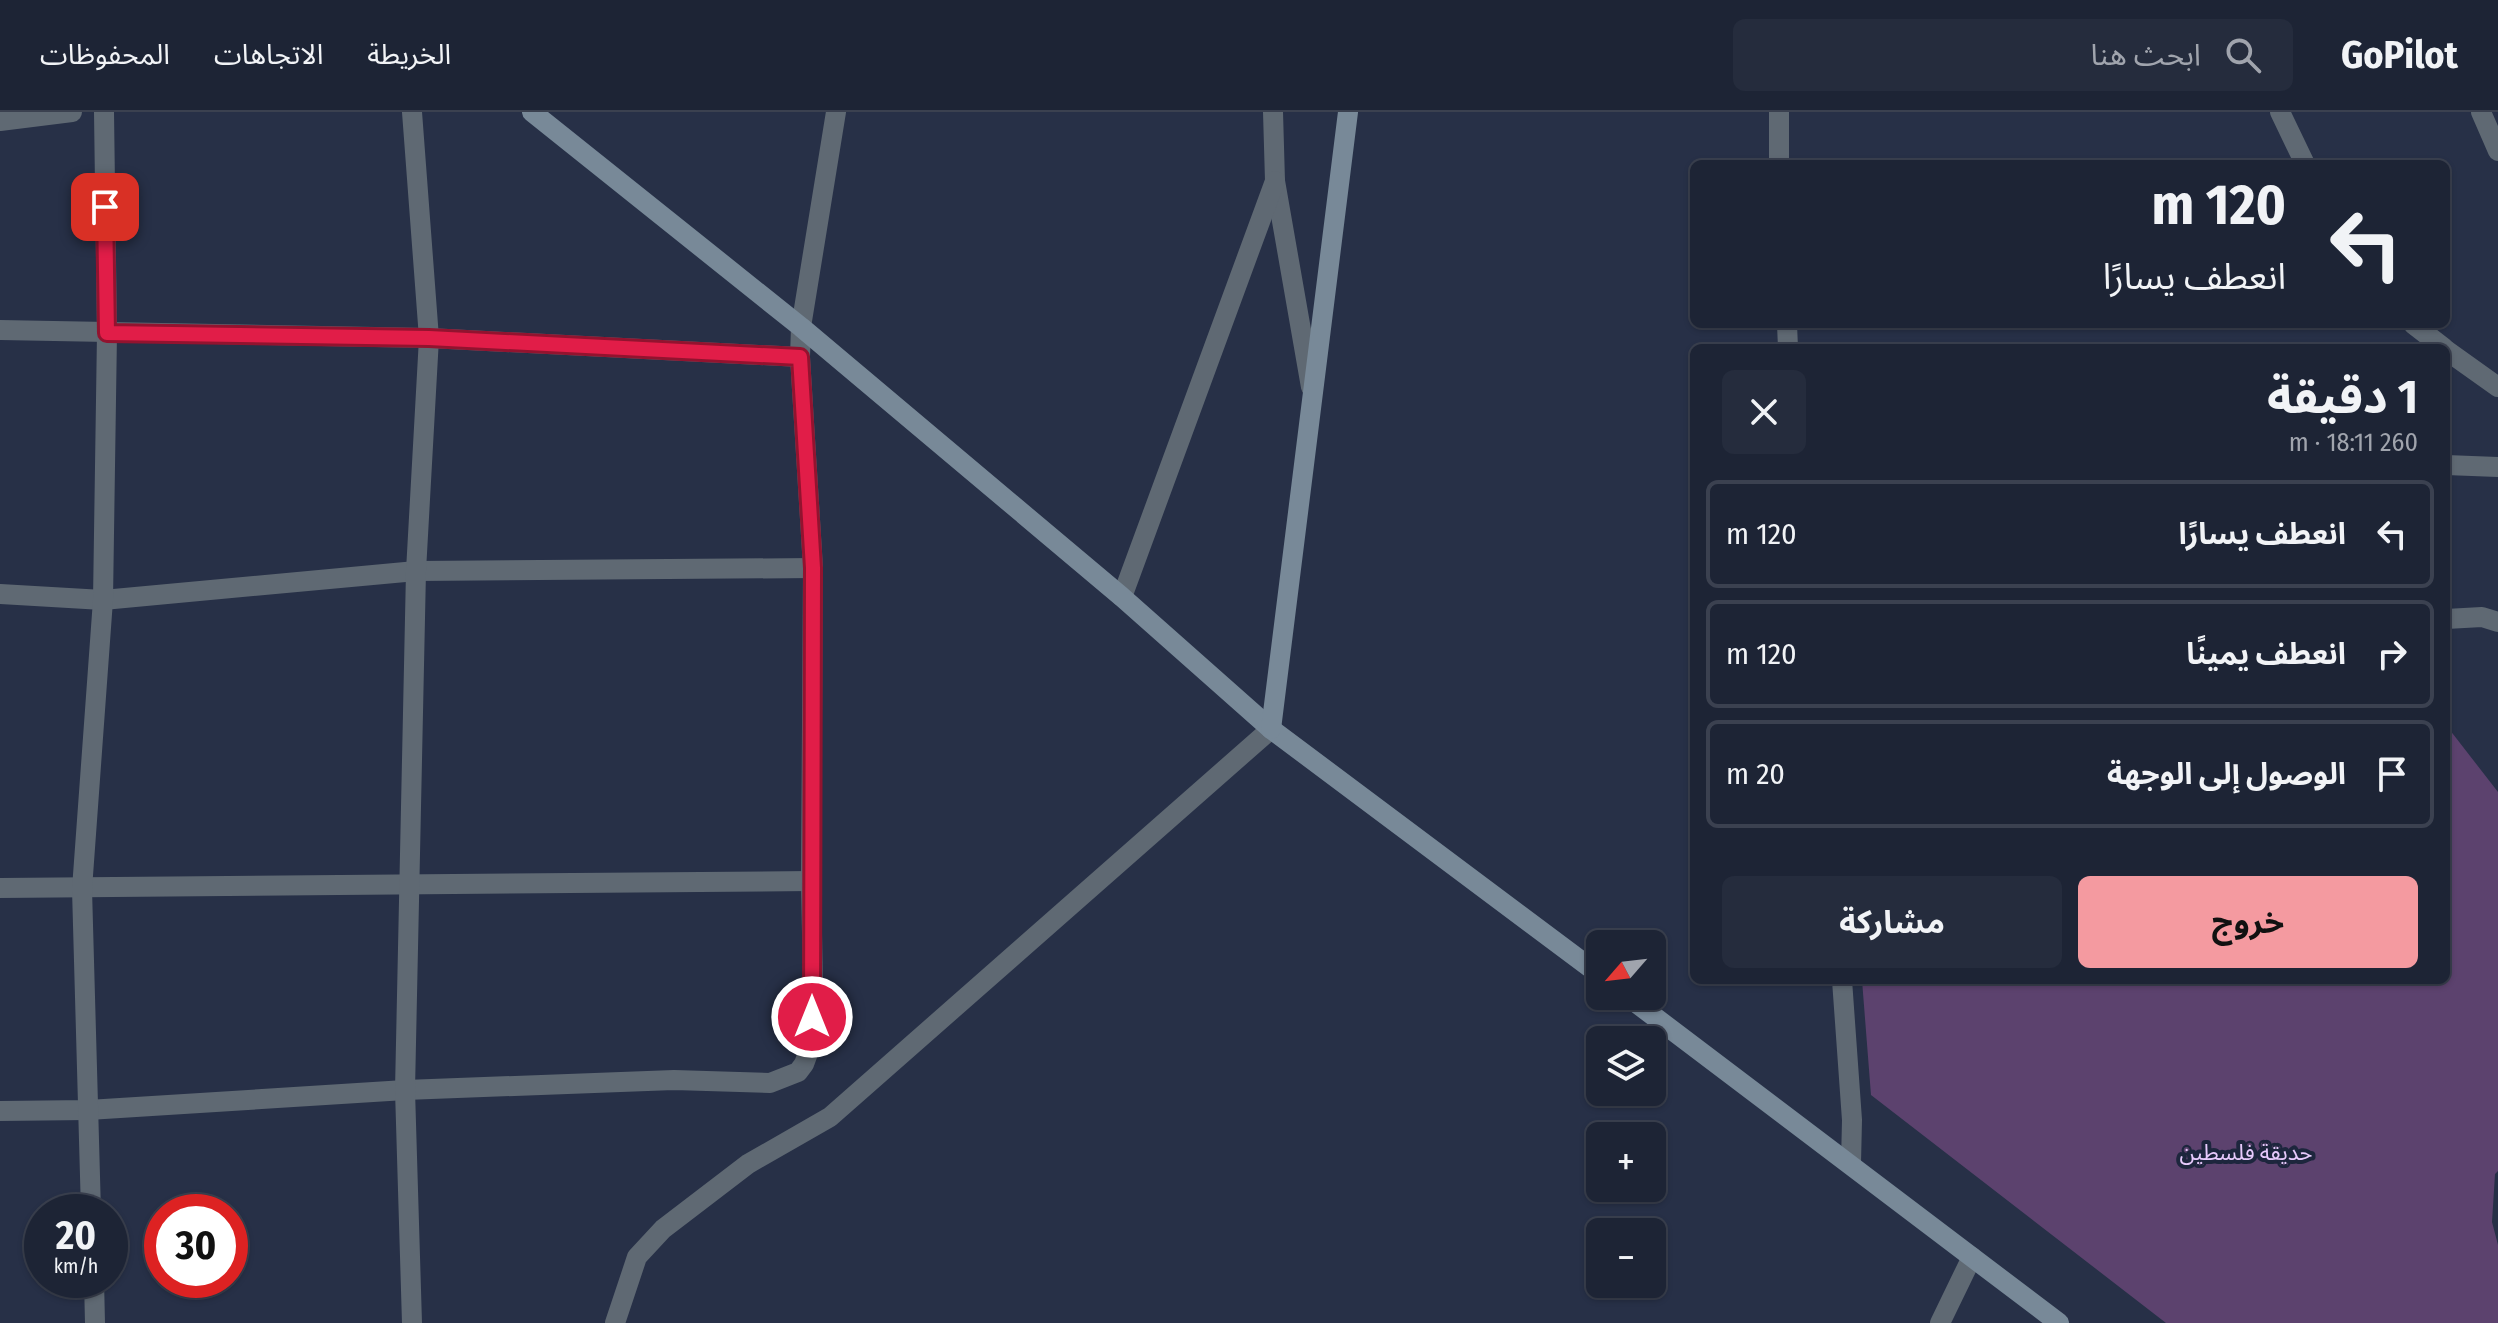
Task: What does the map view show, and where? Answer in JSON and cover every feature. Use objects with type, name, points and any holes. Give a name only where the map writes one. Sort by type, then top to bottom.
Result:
[{"type":"main road","points":[[532,112],[801,327],[1122,597],[1271,729],[1586,965]]},
{"type":"main road","points":[[1271,729],[1348,112]]},
{"type":"main road","points":[[1646,1010],[2059,1323]]},
{"type":"street","points":[[0,121],[72,112]]},
{"type":"street","points":[[90,1194],[82,889],[103,600],[107,333],[104,112]]},
{"type":"street","points":[[412,112],[429,338],[416,571],[405,1090],[412,1323]]},
{"type":"street","points":[[0,1111],[88,1110],[405,1090],[674,1080],[770,1083],[798,1072],[814,1037],[811,881],[813,568],[800,357],[801,327],[836,112]]},
{"type":"street","points":[[1273,112],[1275,181],[1312,395]]},
{"type":"street","points":[[1779,112],[1779,160]]},
{"type":"street","points":[[2280,112],[2303,160]]},
{"type":"street","points":[[2481,112],[2498,151]]},
{"type":"street","points":[[1122,597],[1275,181]]},
{"type":"street","points":[[2418,328],[2439,344]]},
{"type":"street","points":[[0,330],[429,338],[800,357]]},
{"type":"street","points":[[2450,353],[2498,387]]},
{"type":"street","points":[[2450,465],[2498,467]]},
{"type":"street","points":[[0,594],[103,600],[416,571],[813,568]]},
{"type":"street","points":[[2450,619],[2482,617],[2498,622]]},
{"type":"street","points":[[615,1323],[637,1257],[663,1229],[748,1164],[830,1117],[1271,729]]},
{"type":"street","points":[[0,888],[811,881]]},
{"type":"street","points":[[1842,984],[1852,1120],[1851,1163]]},
{"type":"street","points":[[1940,1323],[1972,1257]]},
{"type":"street","points":[[94,1298],[95,1323]]},
{"type":"green space","name":"حديقة فلسطين","points":[[2450,730],[2498,792],[2498,1171],[2495,1174],[2492,1222],[2498,1245],[2498,1323],[2166,1323],[1871,1095],[1862,984],[2450,984]]},
{"type":"route","points":[[105,207],[107,333],[429,338],[800,357],[813,568],[812,1017]]}]
